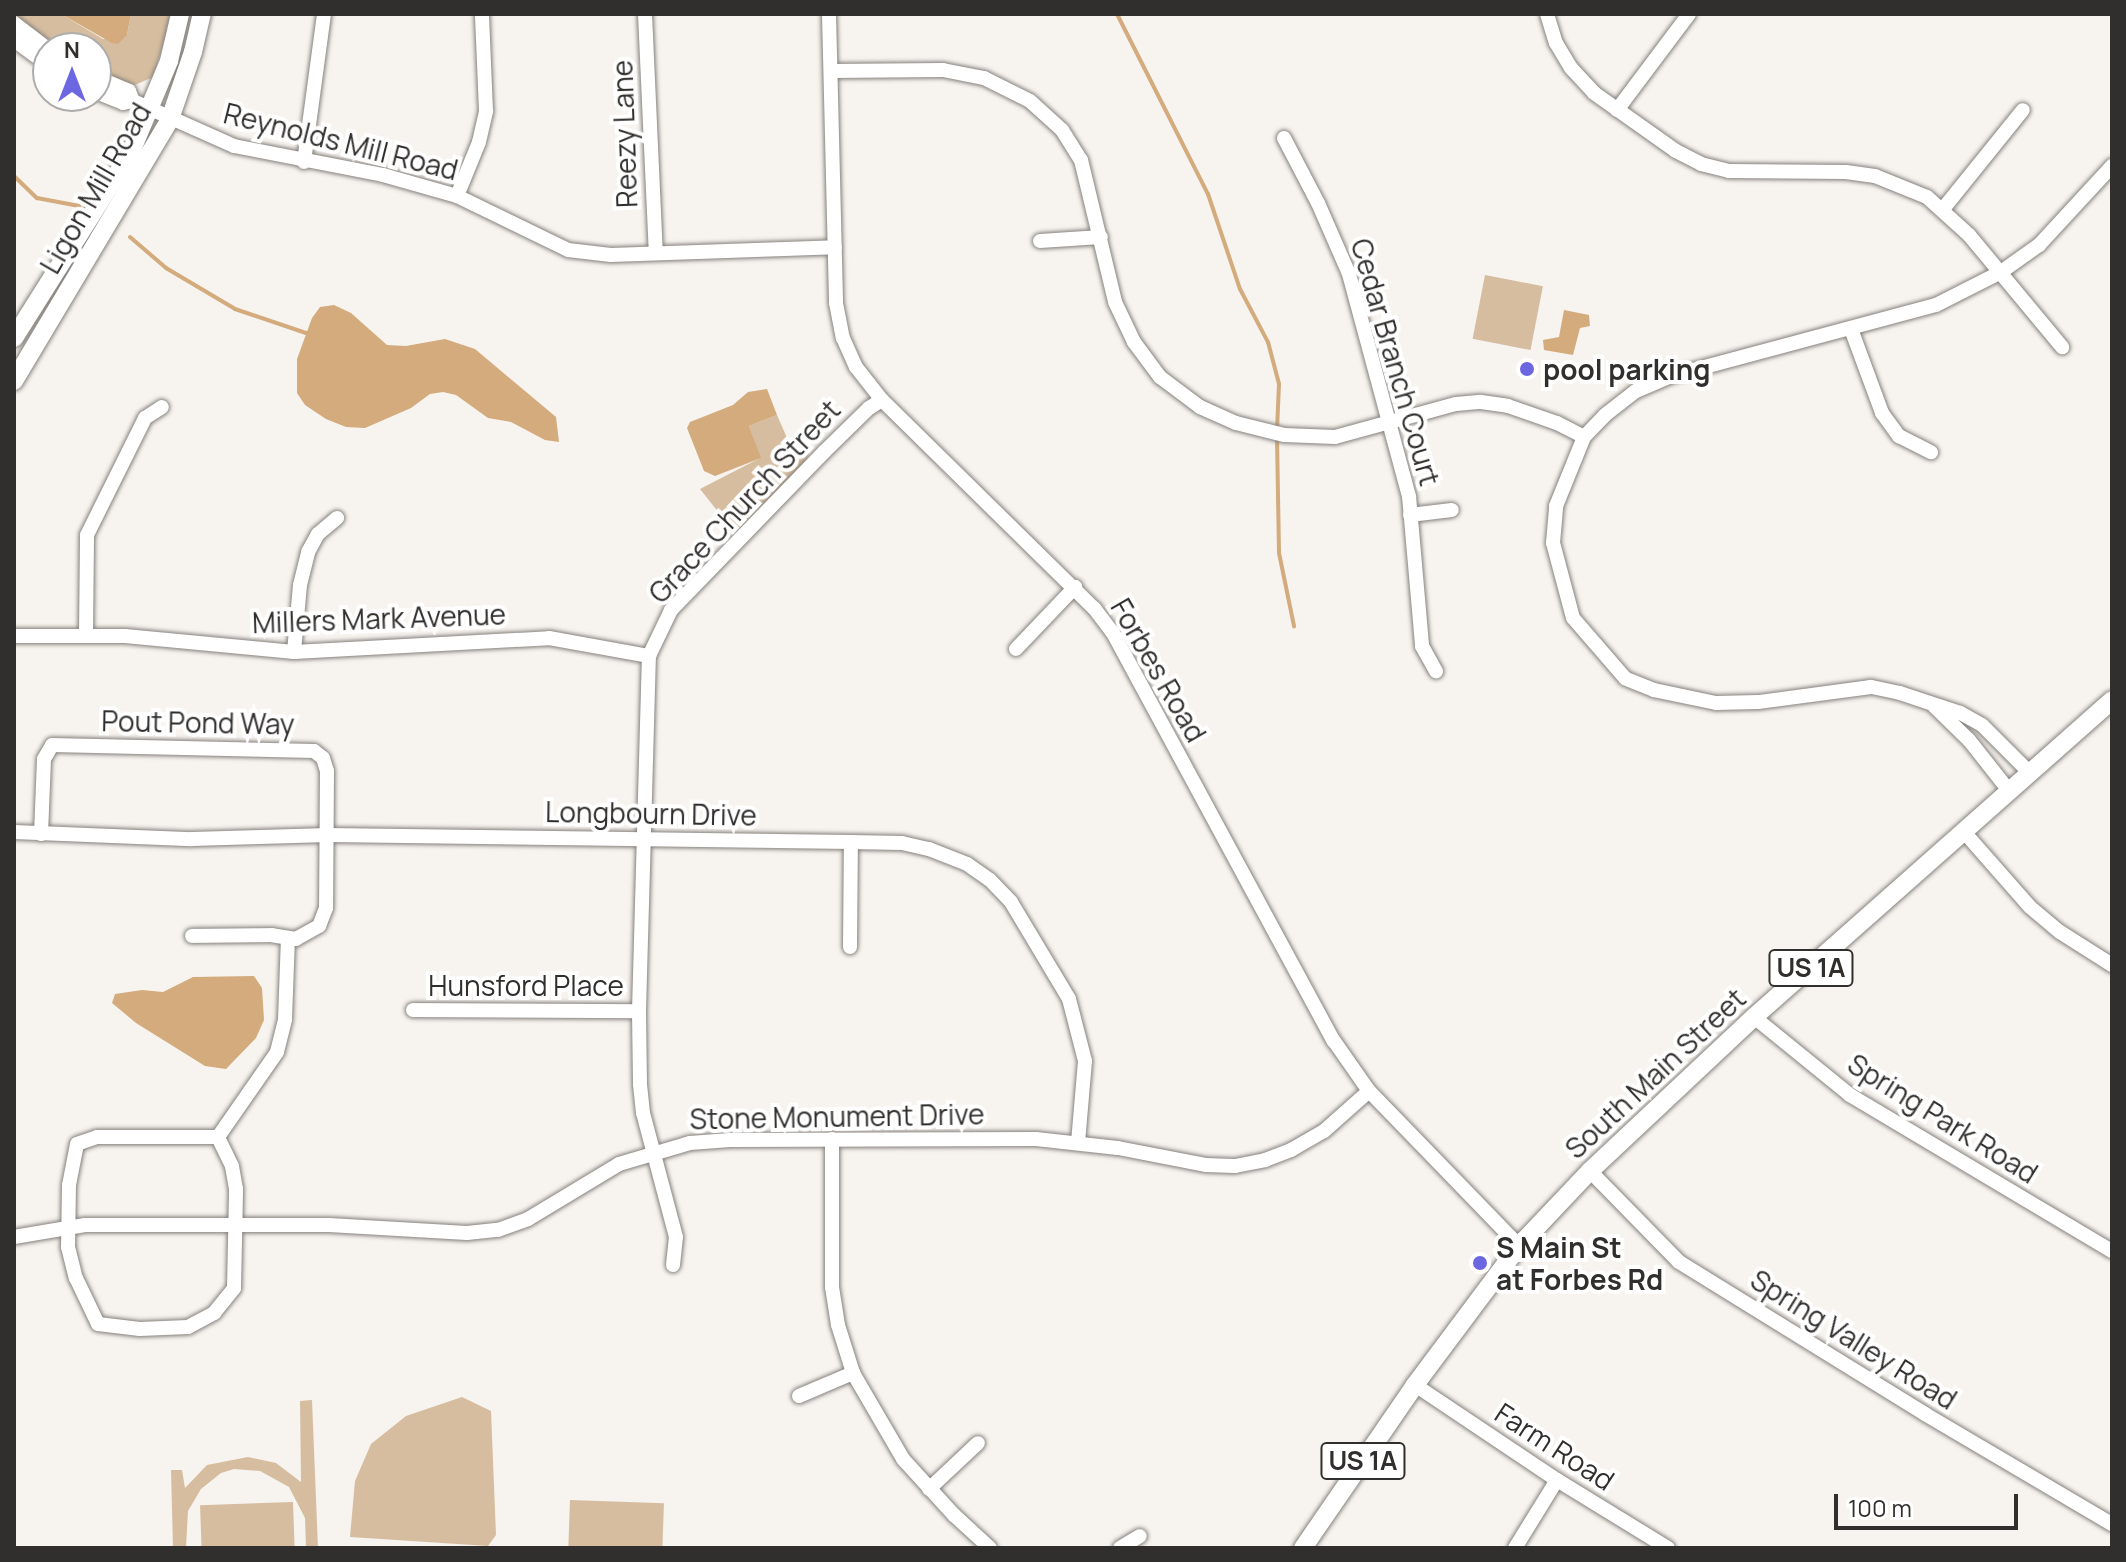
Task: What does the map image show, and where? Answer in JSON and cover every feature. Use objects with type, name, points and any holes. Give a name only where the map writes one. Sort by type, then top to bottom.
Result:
[{"type":"main road","name":"Ligon Mill Road","points":[[14,338],[131,152],[161,114],[180,14]]},
{"type":"main road","name":"Ligon Mill Road","points":[[14,381],[193,52],[202,14]]},
{"type":"main road","name":"South Main Street","points":[[1303,1548],[1415,1385],[1519,1246],[1590,1171],[1754,1017],[2112,700]]},
{"type":"street","points":[[304,162],[324,14]]},
{"type":"street","points":[[457,196],[479,142],[486,111],[482,14]]},
{"type":"street","name":"Reezy Lane","points":[[645,14],[656,252]]},
{"type":"street","name":"Forbes Road","points":[[829,14],[836,303],[843,338],[856,367],[882,400],[1075,587],[1113,633],[1305,991],[1369,1091],[1519,1246]]},
{"type":"street","points":[[1547,14],[1556,43],[1571,68],[1594,93],[1676,151],[1701,164],[1729,171],[1846,172],[1875,176],[1906,187],[1943,209],[2001,272],[2062,347]]},
{"type":"street","points":[[1617,110],[1689,14]]},
{"type":"street","points":[[14,23],[32,37]]},
{"type":"street","points":[[14,40],[32,53]]},
{"type":"street","points":[[831,71],[943,70],[984,78],[1030,101],[1062,130],[1081,160],[1115,302],[1134,342],[1160,377],[1200,407],[1236,423],[1284,435],[1335,437],[1390,425],[1456,404],[1481,402],[1508,406],[1557,423],[1584,437]]},
{"type":"street","points":[[112,84],[129,91],[133,101],[123,103],[112,99]]},
{"type":"street","name":"Reynolds Mill Road","points":[[133,101],[234,146],[383,175],[457,196],[568,250],[611,255],[835,247]]},
{"type":"street","points":[[1943,209],[2023,110]]},
{"type":"street","name":"Cedar Branch Court","points":[[1284,138],[1318,203],[1349,274],[1409,496],[1422,646],[1436,671]]},
{"type":"street","points":[[2030,773],[1982,725],[1960,713],[1900,693],[1871,687],[1758,702],[1716,703],[1678,697],[1625,678],[1573,618],[1553,543],[1556,506],[1584,437],[1635,392],[1671,376],[1936,305],[2001,272],[2050,235],[2112,166]]},
{"type":"street","points":[[1040,241],[1101,237]]},
{"type":"street","points":[[1851,329],[1882,413],[1899,436],[1931,452]]},
{"type":"street","name":"Grace Church Street","points":[[673,1265],[676,1237],[652,1152],[640,1084],[639,1011],[649,656],[671,610],[824,452],[869,408],[882,400]]},
{"type":"street","points":[[86,634],[87,535],[145,418],[162,407]]},
{"type":"street","name":"Cedar Branch Court","points":[[1410,515],[1452,510]]},
{"type":"street","points":[[294,652],[300,585],[308,552],[318,534],[337,518]]},
{"type":"street","points":[[1016,649],[1075,587]]},
{"type":"street","name":"Millers Mark Avenue","points":[[14,636],[86,634],[294,652],[549,638],[649,656]]},
{"type":"street","points":[[1934,706],[1969,740],[2010,792]]},
{"type":"street","name":"Pout Pond Way","points":[[41,834],[44,759],[52,745],[314,751],[323,758],[327,771],[326,908],[319,926],[296,939],[192,936]]},
{"type":"street","name":"Longbourn Drive","points":[[14,832],[192,839],[328,835],[851,842],[902,843],[929,849],[967,864],[990,880],[1011,902],[1069,999],[1085,1061],[1078,1142]]},
{"type":"street","points":[[1965,833],[2030,907],[2060,932],[2112,965]]},
{"type":"street","points":[[850,947],[851,842]]},
{"type":"street","points":[[218,1137],[277,1052],[285,1019],[288,938]]},
{"type":"street","name":"Hunsford Place","points":[[413,1010],[639,1011]]},
{"type":"street","name":"Spring Park Road","points":[[1754,1017],[1850,1095],[2112,1251]]},
{"type":"street","name":"Stone Monument Drive","points":[[14,1237],[69,1227],[234,1225],[467,1233],[498,1230],[528,1219],[619,1164],[690,1143],[730,1140],[1036,1139],[1078,1142],[1206,1165],[1250,1163],[1291,1150],[1314,1137],[1369,1091]]},
{"type":"street","points":[[97,1137],[218,1137],[232,1166],[236,1189],[234,1288],[227,1300],[204,1321],[164,1330],[98,1324],[76,1278],[68,1247],[72,1158],[77,1144],[97,1137]]},
{"type":"street","points":[[832,1139],[832,1287],[838,1325],[853,1373],[903,1459],[990,1548]]},
{"type":"street","name":"Spring Valley Road","points":[[1590,1171],[1679,1262],[1948,1428],[2112,1524]]},
{"type":"street","points":[[799,1396],[853,1373]]},
{"type":"street","name":"Farm Road","points":[[1415,1385],[1557,1480],[1668,1548]]},
{"type":"street","points":[[929,1489],[978,1443]]},
{"type":"street","points":[[1515,1548],[1557,1480]]},
{"type":"street","points":[[1120,1548],[1140,1536]]},
{"type":"shaded area","points":[[14,14],[61,14],[91,32],[32,32],[14,18]]},
{"type":"shaded area","points":[[61,14],[131,14],[127,35],[118,44],[112,43],[112,32],[93,32]]},
{"type":"shaded area","points":[[131,14],[173,14],[153,77],[135,85],[112,77],[112,38],[127,35]]},
{"type":"shaded area","points":[[1485,275],[1543,286],[1531,350],[1473,339]]},
{"type":"shaded area","points":[[334,305],[351,313],[387,345],[406,346],[445,339],[475,349],[556,417],[559,442],[545,440],[511,422],[488,418],[456,395],[443,392],[430,394],[411,408],[365,428],[346,427],[326,419],[305,405],[297,393],[297,359],[312,318],[320,307]]},
{"type":"shaded area","points":[[1564,310],[1589,315],[1590,326],[1580,328],[1573,355],[1544,350],[1543,340],[1559,337]]},
{"type":"shaded area","points":[[767,389],[777,415],[749,426],[761,458],[715,476],[704,471],[687,428],[690,422],[733,405],[748,392]]},
{"type":"shaded area","points":[[777,415],[791,447],[804,440],[809,454],[805,462],[735,533],[700,489],[760,458],[749,426]]},
{"type":"shaded area","points":[[254,976],[262,988],[264,1020],[256,1038],[226,1069],[205,1066],[136,1023],[112,1003],[115,994],[142,990],[163,992],[193,977]]},
{"type":"shaded area","points":[[462,1397],[491,1411],[496,1535],[488,1546],[350,1537],[355,1481],[371,1444],[406,1416]]},
{"type":"shaded area","points":[[312,1400],[318,1548],[306,1548],[305,1518],[289,1487],[260,1471],[234,1469],[221,1473],[201,1489],[188,1511],[186,1548],[173,1548],[171,1470],[182,1470],[185,1488],[207,1465],[248,1457],[276,1463],[301,1482],[300,1401]]},
{"type":"shaded area","points":[[570,1500],[664,1503],[662,1548],[568,1548]]},
{"type":"shaded area","points":[[293,1502],[295,1548],[202,1548],[200,1505]]},
{"type":"waterway","points":[[1117,14],[1208,194],[1240,289],[1268,342],[1279,384],[1277,430]]},
{"type":"waterway","points":[[14,176],[37,198],[79,206]]},
{"type":"waterway","points":[[130,237],[166,268],[235,309],[309,334]]},
{"type":"waterway","points":[[1277,438],[1279,553],[1294,626]]},
{"type":"place","name":"pool parking","points":[[1527,369]]},
{"type":"place","name":"S Main St at Forbes Rd","points":[[1480,1263]]}]
